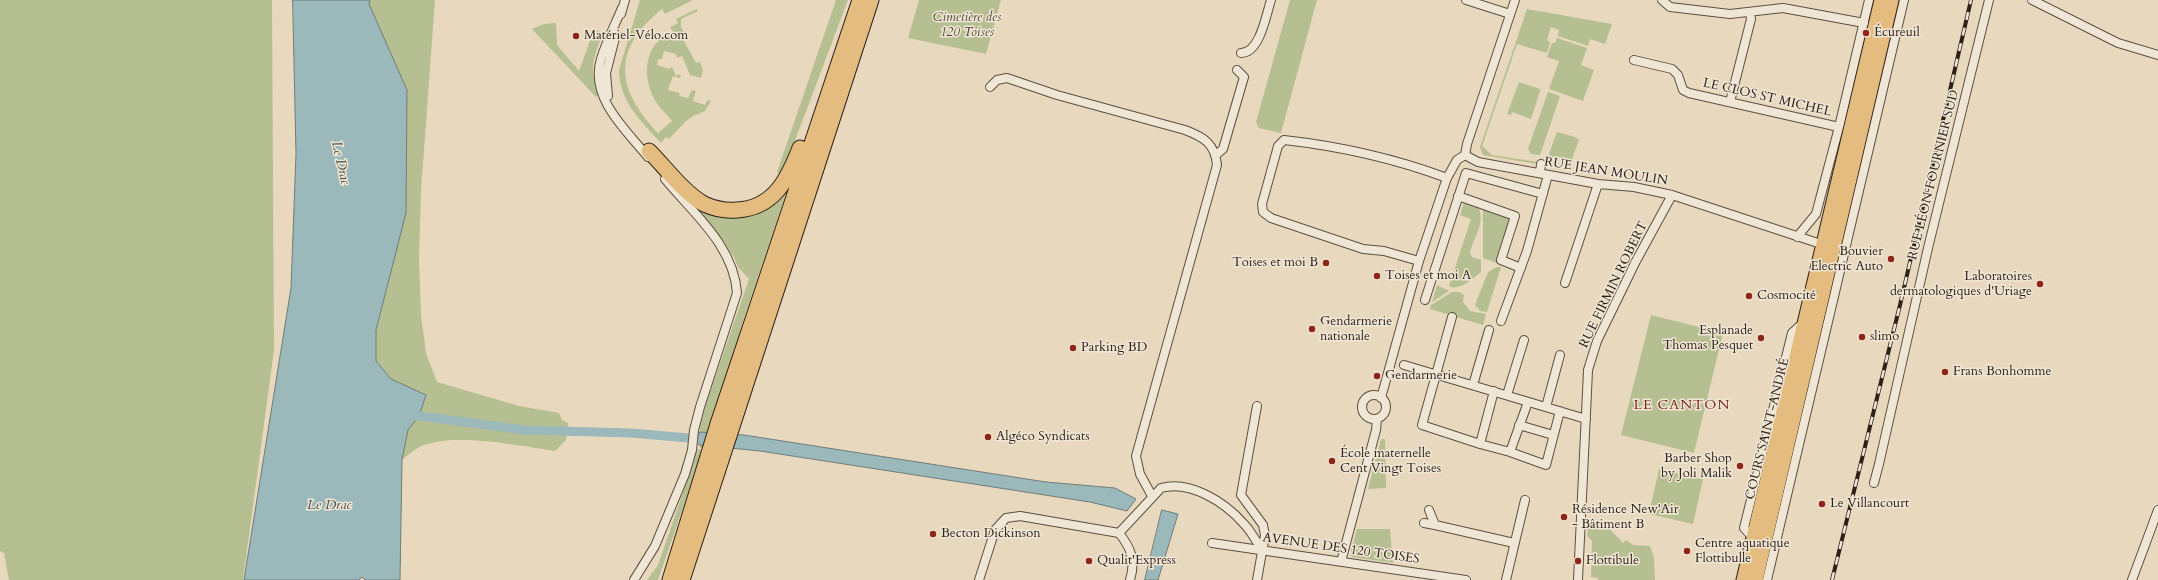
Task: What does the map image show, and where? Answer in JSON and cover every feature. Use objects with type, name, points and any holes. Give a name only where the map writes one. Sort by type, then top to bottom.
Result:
[{"type":"highway","points":[[725,425],[860,0]]},
{"type":"highway","points":[[673,579],[872,0]]},
{"type":"highway","points":[[649,151],[689,192],[705,204],[726,210],[744,210],[760,205],[775,194],[787,179],[818,98],[842,54]]},
{"type":"highway","points":[[690,580],[693,552],[716,452]]},
{"type":"highway","points":[[673,579],[693,552]]},
{"type":"main road","points":[[1833,248],[1838,181],[1881,0]]},
{"type":"main road","points":[[1821,301],[1892,0]]},
{"type":"main road","name":"COURS SAINT-ANDRÉ","points":[[1743,580],[1804,322],[1821,301]]},
{"type":"main road","name":"COURS SAINT-ANDRÉ","points":[[1756,580],[1772,536],[1799,396],[1821,301]]},
{"type":"street","points":[[1241,53],[1244,53],[1257,43],[1271,0]]},
{"type":"street","points":[[1466,0],[1510,14]]},
{"type":"street","points":[[1381,398],[1419,261],[1447,178],[1457,160],[1465,155],[1467,144],[1515,0]]},
{"type":"street","points":[[1662,0],[1670,7],[1730,14],[1784,8],[1864,23]]},
{"type":"street","points":[[1797,237],[1816,214],[1839,127],[1869,0]]},
{"type":"street","points":[[1821,301],[1833,248],[1865,162],[1904,0]]},
{"type":"street","name":"RUE LÉON FOURNIER SUD","points":[[1874,483],[1989,0]]},
{"type":"street","points":[[2032,0],[2118,42],[2158,55]]},
{"type":"street","points":[[624,4],[606,73],[608,98],[612,106],[649,151],[730,261],[736,276],[738,292],[694,430],[692,450],[664,527],[655,546],[634,580]]},
{"type":"street","points":[[624,4],[601,61],[599,72],[604,101],[697,216]]},
{"type":"street","points":[[1730,102],[1751,19],[1750,12]]},
{"type":"street","name":"LE CLOS ST MICHEL","points":[[1634,60],[1672,69],[1678,75],[1683,90],[1689,93],[1839,127]]},
{"type":"street","points":[[1216,155],[1223,149],[1244,77],[1236,70]]},
{"type":"street","points":[[990,87],[997,80],[1007,78],[1057,95],[1185,130],[1200,135],[1211,144],[1216,155],[1217,165],[1136,456],[1138,470],[1152,496]]},
{"type":"street","points":[[1419,261],[1384,251],[1363,249],[1271,218],[1263,212],[1262,204],[1278,146],[1284,140],[1351,152],[1417,167],[1447,178]]},
{"type":"street","name":"RUE JEAN MOULIN","points":[[1465,155],[1478,162],[1598,184],[1634,187],[1672,195],[1833,248]]},
{"type":"street","points":[[1853,170],[1865,162]]},
{"type":"street","points":[[1501,321],[1521,268],[1543,194],[1544,174],[1541,164]]},
{"type":"street","points":[[1828,170],[1838,181]]},
{"type":"street","points":[[1425,300],[1466,173],[1543,194]]},
{"type":"street","points":[[1565,283],[1598,184]]},
{"type":"street","name":"RUE FIRMIN ROBERT","points":[[1578,580],[1588,370],[1597,341],[1636,261],[1672,195]]},
{"type":"street","points":[[1458,196],[1515,216],[1501,260],[1521,268]]},
{"type":"street","name":"COURS SAINT-ANDRÉ","points":[[1767,580],[1772,536],[1815,375],[1821,301]]},
{"type":"street","points":[[1452,317],[1422,425],[1510,452],[1546,465],[1560,411]]},
{"type":"street","points":[[1473,385],[1489,330]]},
{"type":"street","points":[[1507,395],[1524,340]]},
{"type":"street","points":[[1546,406],[1560,355]]},
{"type":"street","points":[[1404,365],[1586,419]]},
{"type":"street","name":"COURS SAINT-ANDRÉ","points":[[1799,396],[1807,389],[1809,381],[1815,375]]},
{"type":"street","points":[[1480,444],[1494,391]]},
{"type":"street","points":[[1375,395],[1381,398],[1385,404],[1386,410],[1382,416],[1377,419],[1370,419],[1365,416],[1362,410],[1362,404],[1369,396],[1375,395]]},
{"type":"street","points":[[1510,452],[1528,402]]},
{"type":"street","points":[[1257,406],[1241,495],[1263,525],[1265,535],[1257,580]]},
{"type":"street","points":[[1341,562],[1376,430],[1377,419]]},
{"type":"street","points":[[1519,425],[1553,435]]},
{"type":"street","points":[[1119,533],[1152,496],[1161,488],[1168,486],[1184,488],[1207,495],[1225,506],[1244,524],[1262,550]]},
{"type":"street","points":[[1506,580],[1525,500]]},
{"type":"street","points":[[1429,510],[1435,524]]},
{"type":"street","points":[[2132,580],[2156,522],[2158,510]]},
{"type":"street","points":[[979,580],[995,530],[1006,518],[1020,516],[1119,533],[1129,545],[1132,556],[1130,580]]},
{"type":"street","points":[[1424,523],[1435,524],[1514,543]]},
{"type":"street","name":"AVENUE DES 120 TOISES","points":[[1212,543],[1466,580]]},
{"type":"green space","points":[[0,0],[272,0],[274,350],[243,580],[9,580],[4,553],[0,551]]},
{"type":"green space","points":[[370,0],[435,0],[421,191],[419,259],[421,315],[426,353],[437,382],[519,406],[559,413],[562,420],[568,423],[566,440],[555,451],[488,441],[451,440],[435,442],[422,446],[414,450],[402,460],[408,430],[419,416],[426,395],[391,379],[376,361],[376,330],[406,213],[407,90],[369,4]]},
{"type":"green space","points":[[640,0],[693,0],[665,14],[662,9],[645,24],[634,39],[627,55],[625,70],[627,85],[634,101],[644,117],[658,133],[672,121],[658,105],[652,95],[647,74],[650,53],[663,37],[673,32],[670,27],[678,23],[676,19],[697,9],[698,11],[681,19],[681,27],[687,37],[683,39],[696,63],[700,62],[703,70],[701,78],[690,75],[682,56],[677,58],[676,54],[664,51],[662,59],[658,59],[657,65],[669,69],[672,67],[676,76],[679,74],[681,76],[680,78],[673,76],[668,90],[680,93],[679,96],[688,98],[692,90],[696,91],[693,101],[705,105],[707,100],[711,101],[705,111],[693,116],[685,122],[669,139],[666,137],[661,143],[632,110],[620,81],[619,70]]},
{"type":"green space","points":[[836,0],[848,0],[782,175],[777,172]]},
{"type":"green space","name":"Cimetière des 120 Toises","points":[[919,0],[1001,0],[986,54],[908,38]]},
{"type":"green space","points":[[1290,0],[1317,0],[1281,133],[1259,128],[1256,122]]},
{"type":"green space","points":[[1527,9],[1612,24],[1605,44],[1590,39],[1588,46],[1558,36],[1559,30],[1551,27],[1547,40],[1550,42],[1547,53],[1517,44],[1482,146],[1492,155],[1538,162],[1537,164],[1483,155],[1480,147]]},
{"type":"green space","points":[[556,23],[557,45],[579,71],[592,35],[595,35],[597,30],[603,33],[595,57],[593,70],[599,95],[596,97],[532,29],[544,24]]},
{"type":"green space","points":[[1557,38],[1587,48],[1581,65],[1594,70],[1583,101],[1549,89],[1559,61],[1547,57],[1552,43],[1555,43]]},
{"type":"green space","points":[[1519,82],[1540,89],[1531,119],[1512,112],[1511,115],[1507,114]]},
{"type":"green space","points":[[1548,92],[1560,96],[1540,155],[1531,154],[1528,149]]},
{"type":"green space","points":[[1557,132],[1575,137],[1579,140],[1572,159],[1552,157],[1549,154]]},
{"type":"green space","points":[[788,187],[744,318],[704,448],[700,448],[700,427],[706,404],[749,279],[738,267],[734,257],[698,208],[717,213]]},
{"type":"green space","points":[[1464,202],[1478,207],[1480,213],[1480,224],[1470,252],[1472,257],[1481,260],[1481,272],[1466,284],[1453,287],[1449,286],[1471,219],[1460,215]]},
{"type":"green space","points":[[1483,209],[1508,217],[1510,222],[1497,263],[1483,258]]},
{"type":"green space","points":[[1497,267],[1501,267],[1487,312],[1480,311],[1475,305],[1488,272]]},
{"type":"green space","points":[[1437,285],[1449,291],[1432,302]]},
{"type":"green space","points":[[1452,292],[1459,292],[1464,295],[1463,302],[1470,311],[1486,314],[1483,325],[1430,309],[1431,305]]},
{"type":"green space","points":[[1651,315],[1723,333],[1694,453],[1621,435]]},
{"type":"green space","points":[[1381,439],[1385,439],[1386,488],[1368,489]]},
{"type":"green space","points":[[698,449],[703,450],[658,580],[647,580],[658,565]]},
{"type":"green space","points":[[1659,469],[1703,479],[1693,524],[1649,514]]},
{"type":"green space","points":[[1593,524],[1606,525],[1623,543],[1626,540],[1633,545],[1650,546],[1654,558],[1655,580],[1598,580],[1598,578],[1591,577],[1592,541],[1587,536],[1588,526]]},
{"type":"green space","points":[[1357,529],[1390,529],[1393,563],[1352,557],[1350,555]]},
{"type":"water","name":"Le Drac","points":[[293,0],[370,0],[369,4],[407,90],[406,213],[376,330],[376,361],[391,379],[426,395],[419,416],[408,430],[402,460],[400,580],[365,580],[362,577],[359,580],[244,580],[291,288],[296,154]]},
{"type":"water","points":[[700,432],[744,435],[1046,482],[1115,488],[1136,499],[1127,511],[1090,502],[760,451],[699,445]]},
{"type":"water","points":[[1162,510],[1178,514],[1158,580],[1145,580]]},
{"type":"waterway","points":[[407,416],[419,416],[525,430],[631,433],[711,440]]},
{"type":"railway","points":[[1832,580],[1900,305],[1971,0]]},
{"type":"place","name":"Écureuil","points":[[1866,33]]},
{"type":"place","name":"Matériel-Vélo.com","points":[[576,36]]},
{"type":"place","name":"Bouvier Electric Auto","points":[[1891,259]]},
{"type":"place","name":"Toises et moi B","points":[[1326,263]]},
{"type":"place","name":"Toises et moi A","points":[[1377,276]]},
{"type":"place","name":"Laboratoires dermatologiques d'Uriage","points":[[2040,284]]},
{"type":"place","name":"Cosmocité","points":[[1749,296]]},
{"type":"place","name":"Gendarmerie nationale","points":[[1312,329]]},
{"type":"place","name":"slimo","points":[[1862,337]]},
{"type":"place","name":"Esplanade Thomas Pesquet","points":[[1761,338]]},
{"type":"place","name":"Parking BD","points":[[1073,348]]},
{"type":"place","name":"Frans Bonhomme","points":[[1945,372]]},
{"type":"place","name":"Gendarmerie","points":[[1377,376]]},
{"type":"place","name":"Algéco Syndicats","points":[[988,437]]},
{"type":"place","name":"École maternelle Cent Vingt Toises","points":[[1332,461]]},
{"type":"place","name":"Barber Shop by Joli Malik","points":[[1740,466]]},
{"type":"place","name":"Le Villancourt","points":[[1822,504]]},
{"type":"place","name":"Résidence New'Air - Bâtiment B","points":[[1564,517]]},
{"type":"place","name":"Becton Dickinson","points":[[933,534]]},
{"type":"place","name":"Centre aquatique Flottibulle","points":[[1687,551]]},
{"type":"place","name":"Qualit'Express","points":[[1089,561]]},
{"type":"place","name":"Flottibule","points":[[1578,561]]},
{"type":"district","name":"LE CANTON","points":[[1682,406]]}]
